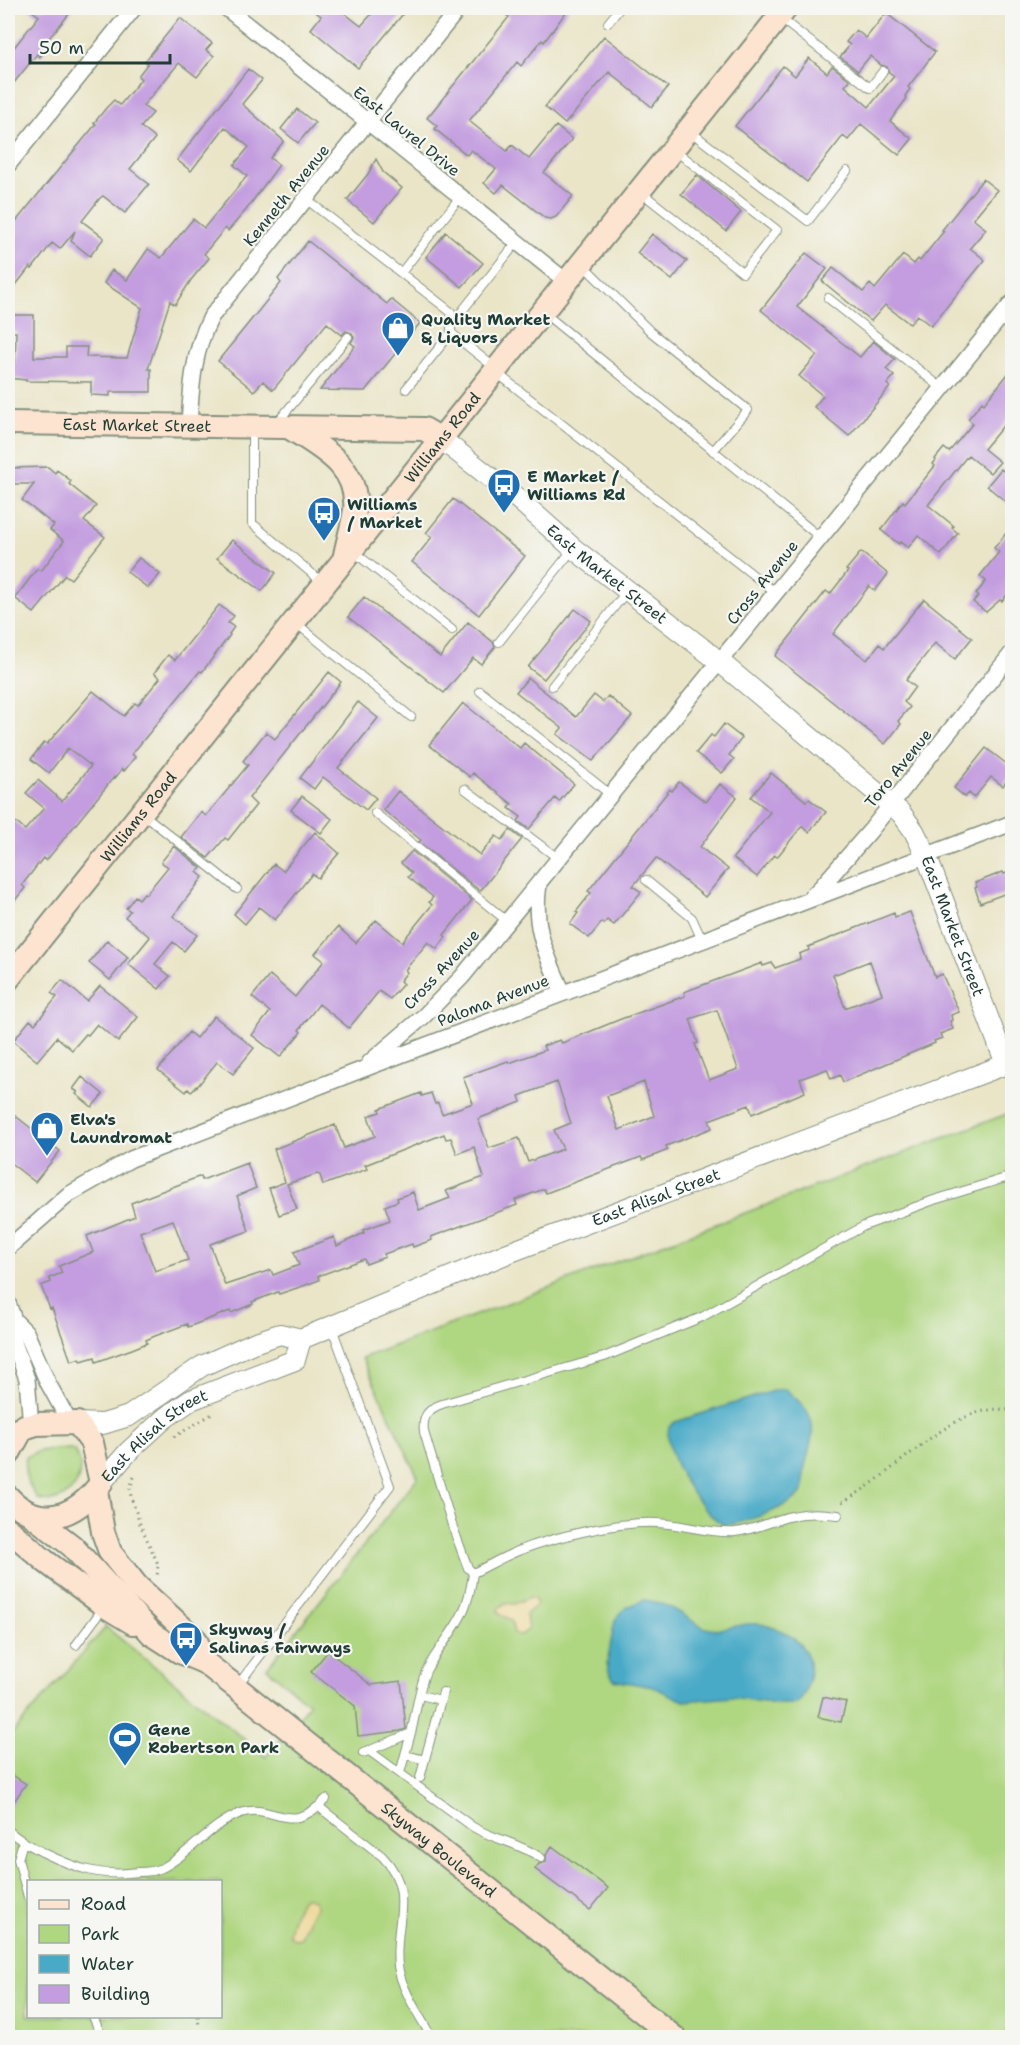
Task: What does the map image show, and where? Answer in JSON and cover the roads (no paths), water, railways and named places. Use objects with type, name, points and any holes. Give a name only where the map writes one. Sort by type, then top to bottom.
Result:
[{"type":"main road","name":"Williams Road","points":[[8,979],[782,12]]},
{"type":"main road","name":"East Market Street","points":[[8,423],[424,429],[441,439]]},
{"type":"main road","points":[[271,427],[335,457],[348,472],[355,508],[348,555]]},
{"type":"main road","name":"East Alisal Street","points":[[21,1428],[50,1422],[73,1423]]},
{"type":"main road","name":"Skyway Boulevard","points":[[73,1423],[92,1443],[99,1486],[102,1532],[110,1552],[137,1586],[196,1640],[204,1662]]},
{"type":"main road","points":[[8,1455],[21,1428]]},
{"type":"main road","name":"East Alisal Street","points":[[33,1516],[52,1517],[67,1513],[78,1507],[99,1486]]},
{"type":"main road","points":[[8,1496],[24,1512],[33,1516]]},
{"type":"main road","name":"Skyway Boulevard","points":[[33,1516],[72,1546],[153,1634],[180,1652],[204,1662],[675,2037]]},
{"type":"main road","points":[[8,1529],[45,1561],[105,1606],[153,1634]]},
{"type":"street","points":[[8,165],[134,8]]},
{"type":"street","name":"East Laurel Drive","points":[[226,8],[567,282]]},
{"type":"street","name":"Kenneth Avenue","points":[[189,426],[197,351],[211,317],[459,8]]},
{"type":"street","name":"Cross Avenue","points":[[361,1070],[443,997],[508,922],[1012,303]]},
{"type":"street","name":"East Market Street","points":[[441,439],[518,499],[574,549],[720,662],[891,804],[908,822],[926,855],[1009,1063]]},
{"type":"street","name":"Toro Avenue","points":[[806,901],[822,886],[891,804],[1012,653]]},
{"type":"street","name":"Paloma Avenue","points":[[8,1248],[68,1195],[118,1165],[562,993],[1012,823]]},
{"type":"street","points":[[538,884],[537,922],[543,945],[562,993]]},
{"type":"street","name":"East Alisal Street","points":[[73,1423],[103,1424],[129,1416],[202,1366],[253,1343],[280,1334],[302,1339],[332,1328],[508,1253],[1009,1063]]},
{"type":"street","points":[[8,1303],[14,1320],[26,1332],[48,1383],[73,1423]]},
{"type":"street","points":[[14,1320],[12,1337],[27,1379],[21,1428]]},
{"type":"street","name":"East Alisal Street","points":[[99,1486],[129,1451],[165,1418],[203,1394],[266,1373],[295,1360],[302,1339]]},
{"type":"street","points":[[253,1343],[264,1355],[266,1373]]},
{"type":"lane","points":[[608,23],[620,8]]},
{"type":"lane","points":[[782,12],[870,88],[883,71]]},
{"type":"lane","points":[[687,129],[808,221],[847,171]]},
{"type":"lane","points":[[639,191],[743,273],[777,230],[672,148]]},
{"type":"lane","points":[[400,273],[460,197]]},
{"type":"lane","points":[[306,199],[450,312],[451,329],[496,370],[776,593]]},
{"type":"lane","points":[[406,389],[517,242]]},
{"type":"lane","points":[[581,264],[651,332],[748,410],[713,451]]},
{"type":"lane","points":[[828,298],[943,388]]},
{"type":"lane","points":[[543,312],[821,538]]},
{"type":"lane","points":[[325,584],[252,523],[271,427],[348,337]]},
{"type":"lane","points":[[500,642],[574,549]]},
{"type":"lane","points":[[348,555],[452,630]]},
{"type":"lane","points":[[552,686],[627,591]]},
{"type":"lane","points":[[294,622],[411,717]]},
{"type":"lane","points":[[480,691],[611,795]]},
{"type":"lane","points":[[465,789],[559,859]]},
{"type":"lane","points":[[142,812],[237,889]]},
{"type":"lane","points":[[375,813],[508,922]]},
{"type":"lane","points":[[646,880],[692,918],[702,940]]},
{"type":"lane","points":[[473,1573],[468,1568],[452,1525],[424,1432],[423,1420],[429,1411],[442,1404],[604,1357],[702,1317],[864,1226],[934,1200],[1012,1176]]},
{"type":"lane","points":[[236,1687],[390,1486],[332,1328]]},
{"type":"lane","points":[[473,1573],[518,1551],[548,1541],[634,1523],[658,1523],[717,1532],[734,1532],[752,1529],[790,1516],[818,1513],[838,1515]]},
{"type":"lane","points":[[400,1773],[426,1671],[462,1617],[471,1592],[473,1573]]},
{"type":"lane","points":[[76,1645],[105,1606]]},
{"type":"lane","points":[[420,1695],[442,1696],[420,1778]]},
{"type":"lane","points":[[411,1733],[365,1751],[400,1773],[473,1827],[522,1847],[541,1858]]},
{"type":"lane","points":[[406,1755],[425,1760]]},
{"type":"lane","points":[[8,1830],[23,1842],[80,1869],[95,1873],[137,1873],[161,1868],[230,1819],[244,1812],[291,1818],[306,1815],[319,1807],[326,1799]]},
{"type":"lane","points":[[319,1807],[382,1856],[399,1879],[402,1896],[398,1969],[432,2037]]},
{"type":"lane","points":[[23,1842],[18,1859],[27,1893]]},
{"type":"lane","points":[[94,2018],[102,2037]]},
{"type":"water","points":[[785,1389],[804,1407],[812,1423],[811,1441],[804,1469],[803,1490],[796,1498],[777,1509],[754,1518],[724,1525],[704,1508],[685,1482],[671,1452],[668,1439],[669,1427],[675,1422]]},
{"type":"water","points":[[644,1600],[678,1611],[706,1628],[719,1629],[757,1624],[775,1628],[792,1637],[804,1651],[810,1668],[809,1679],[801,1699],[797,1704],[776,1704],[733,1697],[684,1701],[653,1687],[614,1680],[607,1664],[615,1620],[625,1608]]},
{"type":"place","name":"Quality Market & Liquors","points":[[398,357]]},
{"type":"place","name":"E Market / Williams Rd","points":[[504,514]]},
{"type":"place","name":"Williams / Market","points":[[324,542]]},
{"type":"place","name":"Elva's Laundromat","points":[[47,1157]]},
{"type":"place","name":"Skyway / Salinas Fairways","points":[[186,1667]]},
{"type":"place","name":"Gene Robertson Park","points":[[125,1767]]}]
